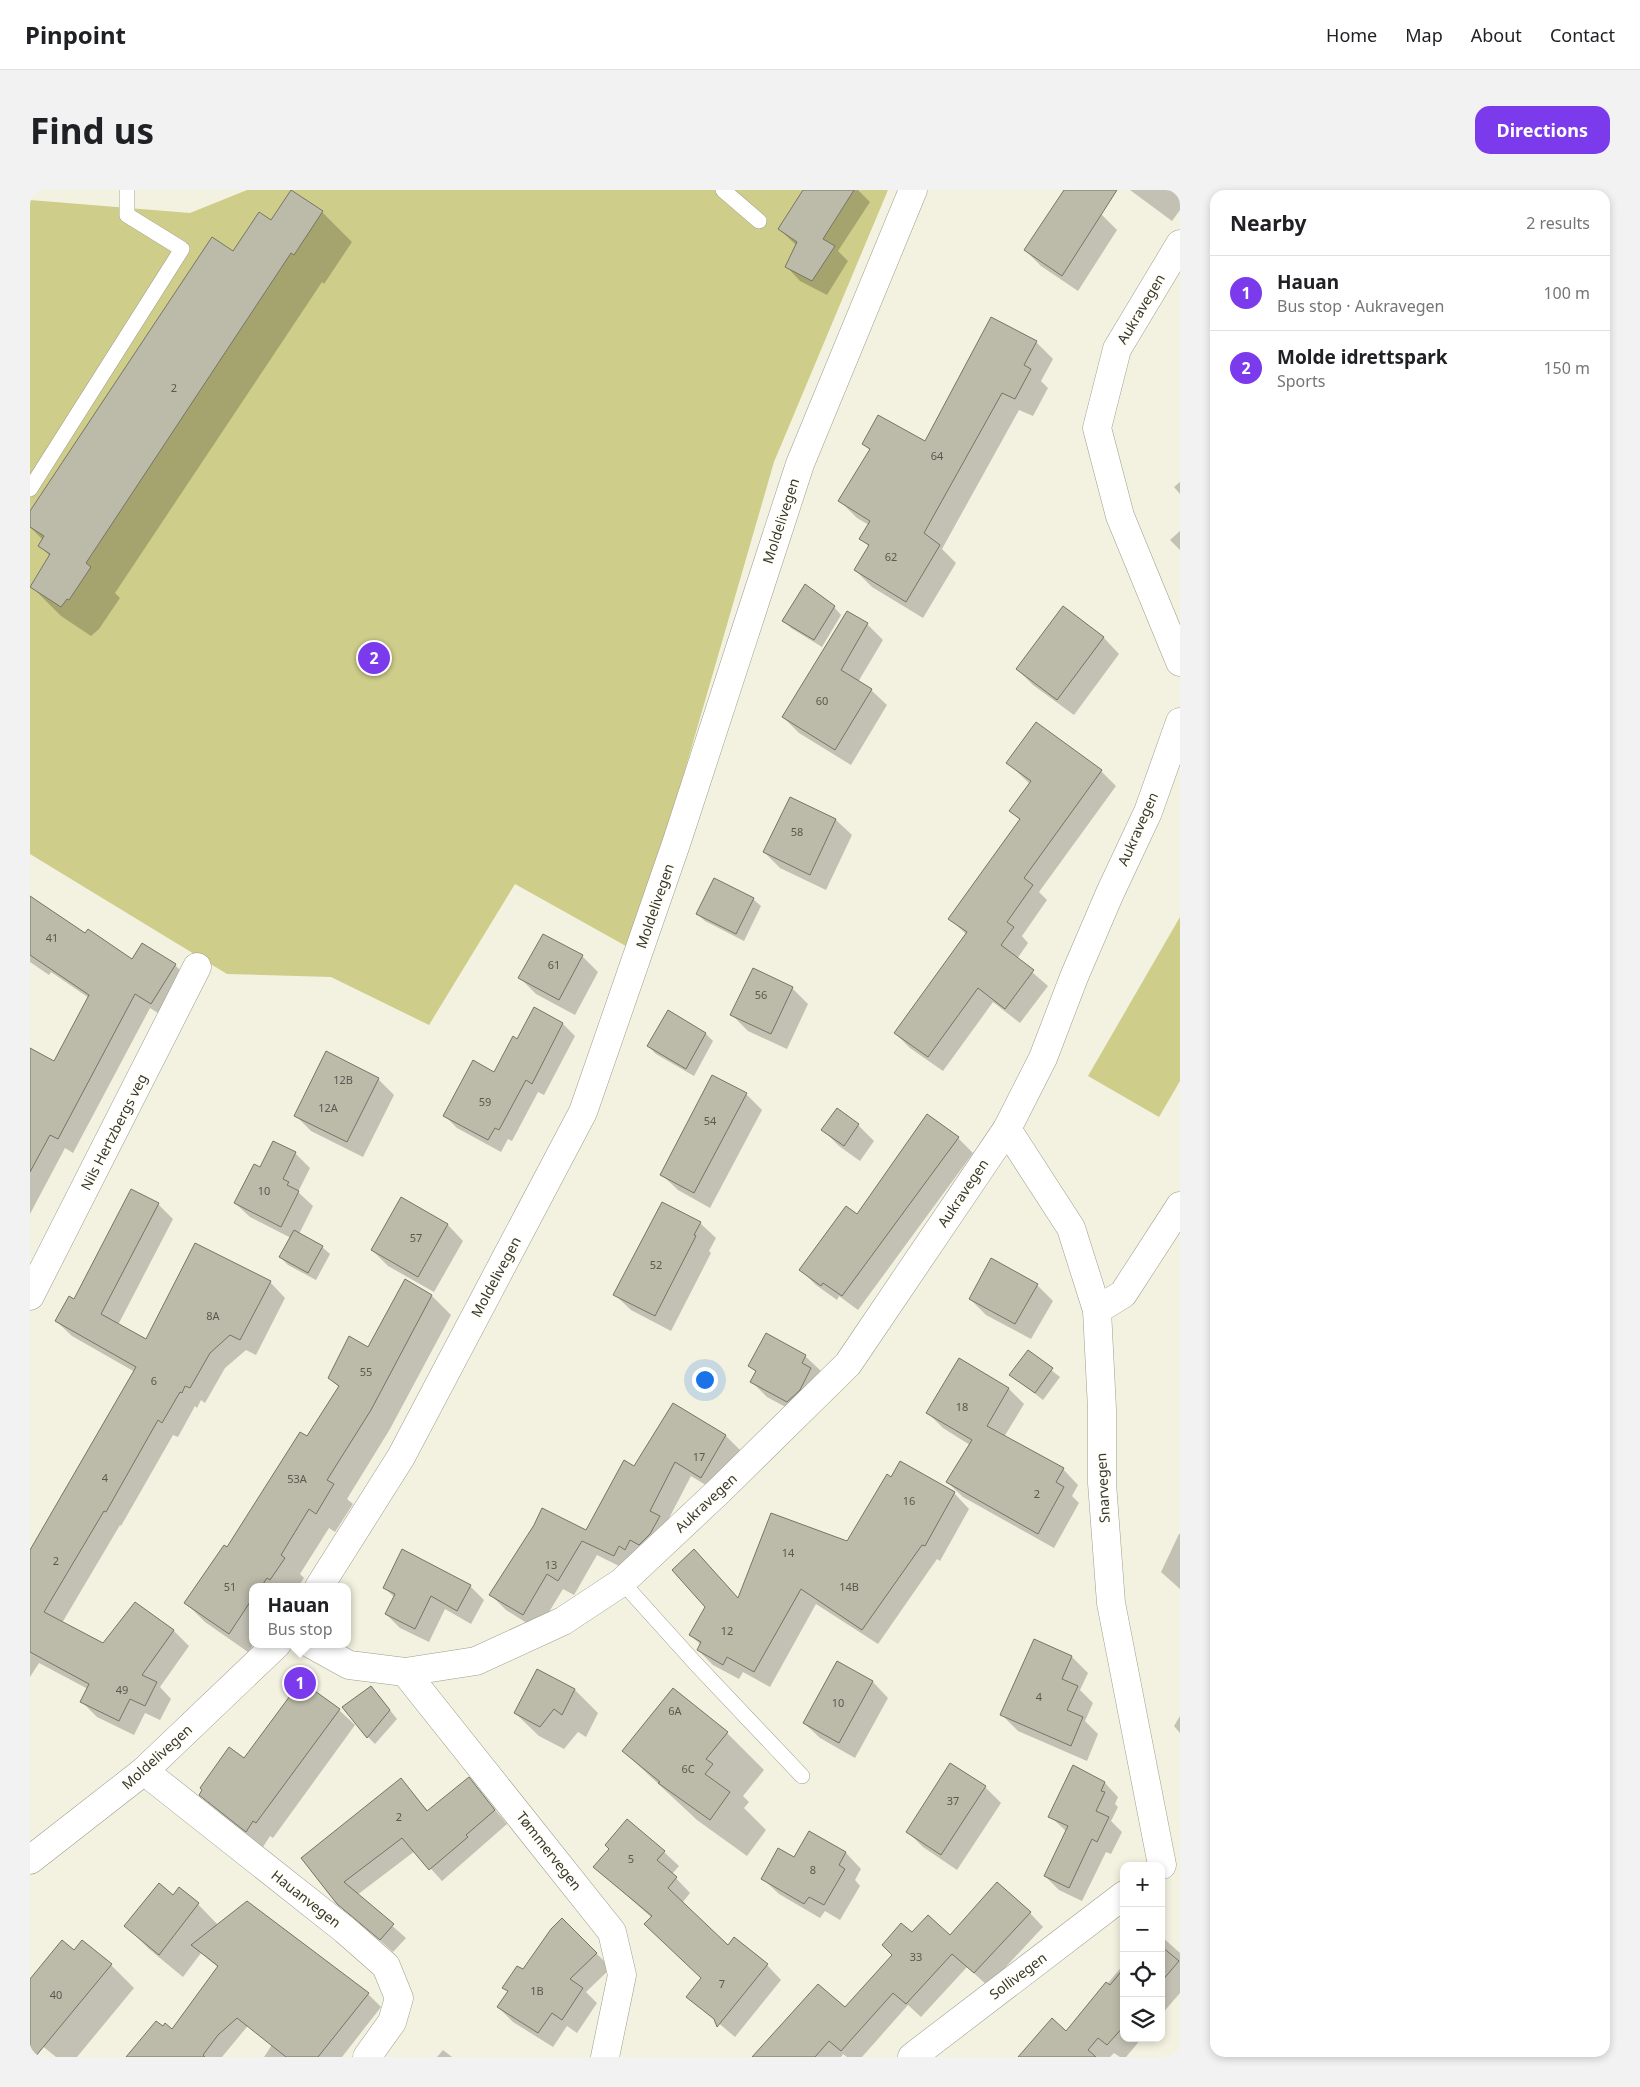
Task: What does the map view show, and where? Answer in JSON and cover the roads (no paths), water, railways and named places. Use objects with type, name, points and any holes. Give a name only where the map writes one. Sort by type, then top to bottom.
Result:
[{"type":"street","name":"Moldelivegen","points":[[322,1583],[401,1457],[583,1112],[677,841],[800,464],[913,190]]},
{"type":"street","name":"Aukravegen","points":[[1180,244],[1117,349],[1097,428],[1120,516],[1180,662]]},
{"type":"street","name":"Aukravegen","points":[[318,1648],[349,1664],[405,1672],[476,1661],[563,1621],[622,1582],[720,1490],[848,1364],[1007,1129],[1043,1058],[1077,968],[1148,812],[1180,722]]},
{"type":"street","name":"Nils Hertzbergs veg","points":[[30,1296],[129,1105],[197,966]]},
{"type":"street","name":"Snarvegen","points":[[1007,1129],[1071,1228],[1097,1310],[1102,1409],[1102,1483],[1111,1603],[1168,1860]]},
{"type":"street","points":[[1097,1310],[1123,1294],[1180,1206]]},
{"type":"street","name":"Moldelivegen","points":[[30,1860],[144,1771],[274,1648]]},
{"type":"street","name":"Tømmervegen","points":[[405,1672],[612,1932],[622,1975],[605,2057]]},
{"type":"street","name":"Hauanvegen","points":[[144,1771],[345,1930],[386,1966],[399,1998],[392,2022],[367,2057]]},
{"type":"street","name":"Sollivegen","points":[[912,2057],[1120,1898]]},
{"type":"lane","points":[[30,489],[182,249],[127,215],[127,190]]},
{"type":"lane","points":[[723,190],[759,221]]},
{"type":"lane","points":[[622,1582],[696,1664],[802,1776]]},
{"type":"place","name":"Molde idrettspark","points":[[374,658]]},
{"type":"place","name":"Hauan","points":[[300,1683]]}]
